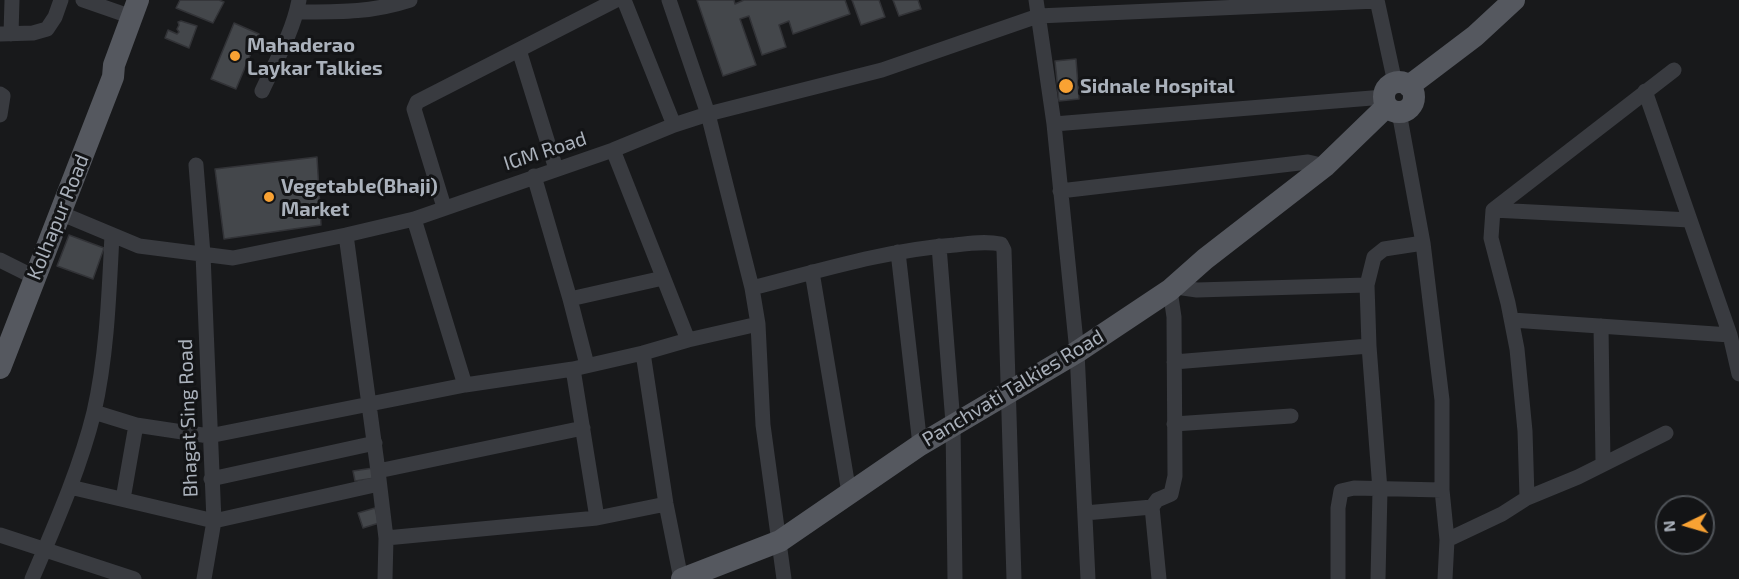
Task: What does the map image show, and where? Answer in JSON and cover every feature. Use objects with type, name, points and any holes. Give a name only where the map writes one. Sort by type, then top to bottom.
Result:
[{"type":"main road","points":[[1395,97],[1475,36],[1514,0]]},
{"type":"main road","name":"Kolhapur Road","points":[[0,333],[60,213],[114,77],[114,65],[135,8]]},
{"type":"main road","name":"Kolhapur Road","points":[[0,368],[48,208],[105,72],[114,65]]},
{"type":"main road","name":"Panchvati Talkies Road","points":[[681,579],[780,541],[953,423],[1077,352],[1174,287],[1205,259],[1324,166],[1395,97]]},
{"type":"street","points":[[12,0],[6,34],[33,33],[47,29],[61,0]]},
{"type":"street","points":[[82,0],[135,8]]},
{"type":"street","points":[[262,91],[283,48],[298,6],[367,11],[410,0]]},
{"type":"street","points":[[444,207],[414,108],[417,102],[616,0]]},
{"type":"street","points":[[624,0],[674,125]]},
{"type":"street","points":[[669,0],[708,114],[752,288],[758,324],[763,425],[784,579]]},
{"type":"street","points":[[1036,0],[1054,124],[1077,352],[1088,579]]},
{"type":"street","points":[[1377,0],[1423,243],[1442,400],[1442,490],[1447,540],[1445,579]]},
{"type":"street","name":"IGM Road","points":[[60,213],[139,246],[233,258],[346,236],[414,219],[613,150],[674,125],[708,114],[882,70],[1038,16],[1377,0]]},
{"type":"street","points":[[519,50],[556,169]]},
{"type":"street","points":[[1527,498],[1526,431],[1517,349],[1491,238],[1493,210],[1674,70]]},
{"type":"street","points":[[1645,91],[1730,336],[1739,374]]},
{"type":"street","points":[[0,94],[3,96],[3,102],[0,115]]},
{"type":"street","points":[[1054,124],[1395,97]]},
{"type":"street","points":[[613,150],[688,339]]},
{"type":"street","points":[[1060,191],[1308,162],[1324,166]]},
{"type":"street","name":"Bhagat Sing Road","points":[[196,165],[203,254],[214,521],[204,579]]},
{"type":"street","points":[[534,176],[570,299],[580,367],[583,428],[597,518]]},
{"type":"street","points":[[1493,210],[1690,220]]},
{"type":"street","points":[[414,219],[465,385]]},
{"type":"street","points":[[32,579],[70,487],[94,412],[103,355],[112,235]]},
{"type":"street","points":[[346,236],[386,537],[386,579]]},
{"type":"street","points":[[752,288],[898,252],[939,246],[992,242],[1001,244],[1004,250],[1014,579]]},
{"type":"street","points":[[1378,579],[1380,490],[1369,346],[1367,285],[1374,257],[1384,249],[1423,243]]},
{"type":"street","points":[[939,246],[953,423],[955,579]]},
{"type":"street","points":[[898,252],[920,445]]},
{"type":"street","points":[[0,260],[29,274]]},
{"type":"street","points":[[812,272],[849,493]]},
{"type":"street","points":[[570,299],[663,278]]},
{"type":"street","points":[[1085,513],[1152,507],[1158,500],[1171,494],[1175,476],[1174,287],[1197,290],[1367,285]]},
{"type":"street","points":[[1512,320],[1730,336]]},
{"type":"street","points":[[94,412],[136,425],[209,436],[465,385],[580,367],[642,353],[688,339],[758,324]]},
{"type":"street","points":[[1601,326],[1604,463]]},
{"type":"street","points":[[1174,362],[1369,346]]},
{"type":"street","points":[[642,353],[666,504],[681,579]]},
{"type":"street","points":[[1174,424],[1291,416]]},
{"type":"street","points":[[123,499],[136,425]]},
{"type":"street","points":[[70,487],[214,521],[583,428]]},
{"type":"street","points":[[1447,540],[1502,514],[1527,498],[1578,477],[1666,434]]},
{"type":"street","points":[[212,479],[375,443]]},
{"type":"street","points":[[1338,579],[1338,508],[1341,491],[1354,488],[1442,490]]},
{"type":"street","points":[[386,537],[597,518],[666,504]]},
{"type":"street","points":[[1152,507],[1159,579]]},
{"type":"street","points":[[0,535],[44,550],[98,573],[134,579]]},
{"type":"building","points":[[180,0],[224,2],[213,23],[176,8]]},
{"type":"building","points":[[697,0],[734,0],[735,4],[744,0],[845,0],[850,14],[793,34],[789,21],[779,25],[786,47],[762,55],[749,16],[740,19],[756,65],[723,76]]},
{"type":"building","points":[[852,0],[879,0],[885,17],[861,25]]},
{"type":"building","points":[[893,0],[918,0],[921,9],[899,16]]},
{"type":"building","points":[[178,22],[197,26],[189,48],[165,38],[168,30],[177,34],[179,32]]},
{"type":"building","name":"Mahaderao Laykar Talkies","points":[[234,23],[259,34],[236,89],[211,79]]},
{"type":"building","points":[[1076,59],[1079,99],[1059,101],[1055,61]]},
{"type":"building","name":"Vegetable(Bhaji) Market","points":[[317,157],[321,225],[224,239],[215,169]]},
{"type":"building","points":[[69,235],[104,248],[93,279],[57,266]]},
{"type":"building","points":[[373,468],[375,478],[355,481],[353,471]]},
{"type":"building","points":[[375,508],[379,523],[363,528],[358,513]]},
{"type":"place","name":"Mahaderao Laykar Talkies","points":[[235,56]]},
{"type":"place","name":"Sidnale Hospital","points":[[1066,86]]},
{"type":"place","name":"Vegetable(Bhaji) Market","points":[[269,197]]}]
